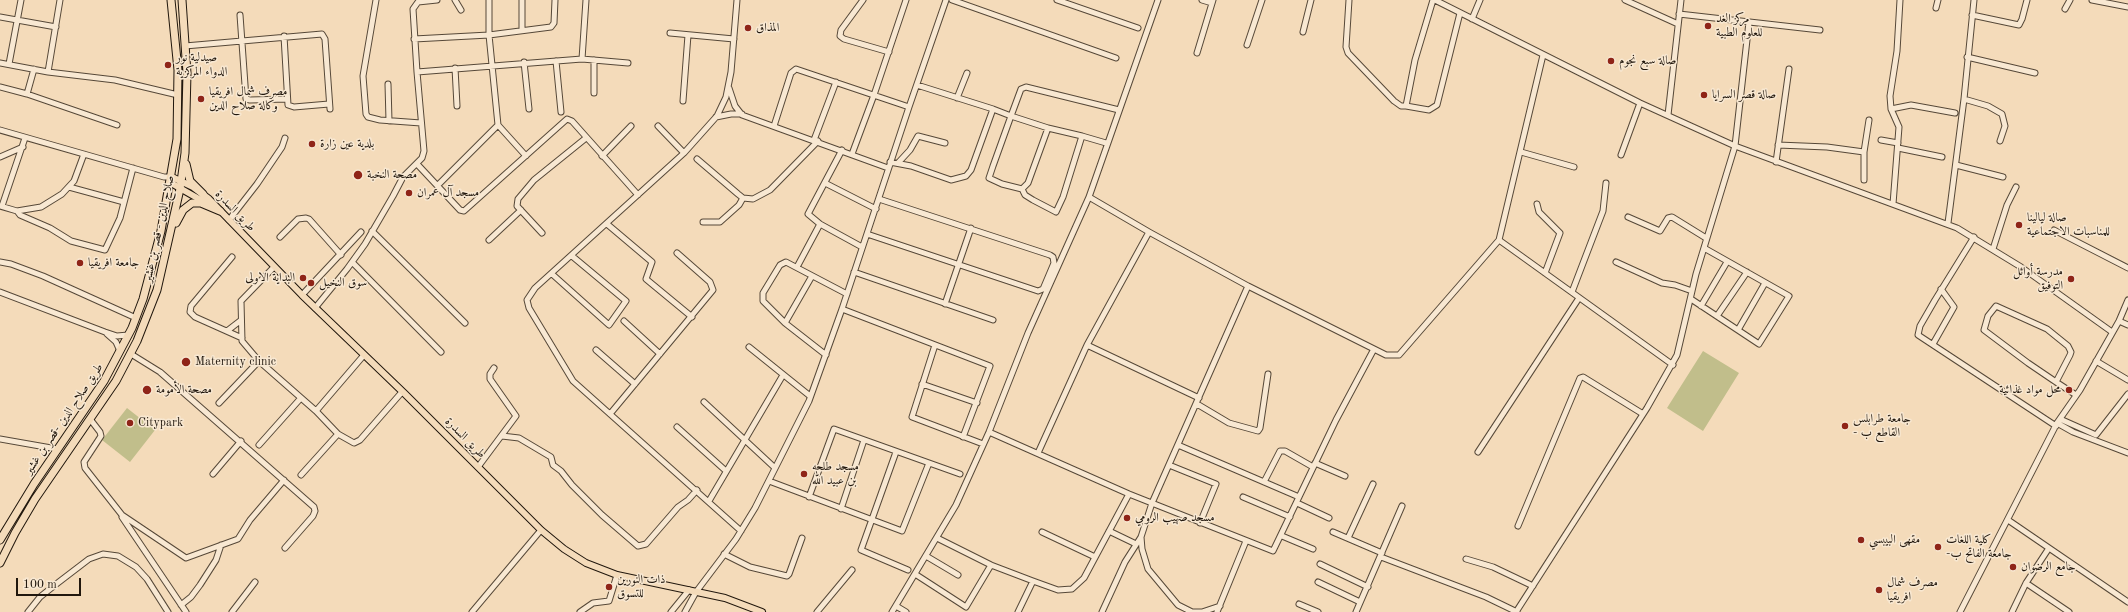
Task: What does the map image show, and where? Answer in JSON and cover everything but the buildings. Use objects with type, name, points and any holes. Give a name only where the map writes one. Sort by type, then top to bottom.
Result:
[{"type":"highway","name":"طريق صلاح الدين -قصر بن غشير","points":[[0,540],[57,449],[96,394],[120,351],[136,318],[155,259],[177,139],[178,95],[171,0]]},
{"type":"highway","name":"صلاح الدين - قصر بن غشير","points":[[0,563],[14,533],[35,499],[116,381],[131,354],[157,290],[172,230],[180,189],[184,152],[187,106],[182,0]]},
{"type":"highway","points":[[184,152],[189,178],[203,194]]},
{"type":"highway","points":[[172,230],[182,210],[192,203],[200,203],[220,211]]},
{"type":"main road","name":"طريق السدرة","points":[[169,179],[181,181],[203,194],[302,296],[402,392],[540,530],[576,558],[617,575],[725,598],[762,612]]},
{"type":"main road","points":[[169,179],[180,189],[220,211]]},
{"type":"street","points":[[9,64],[21,0]]},
{"type":"street","points":[[48,72],[60,0]]},
{"type":"street","points":[[376,0],[363,76],[366,112],[368,117],[390,121],[422,123]]},
{"type":"street","points":[[315,308],[352,262],[393,196],[402,176],[418,164],[424,151],[414,39],[414,6],[418,2],[437,0]]},
{"type":"street","points":[[455,0],[461,10]]},
{"type":"street","points":[[489,0],[489,35],[498,125],[526,156]]},
{"type":"street","points":[[522,0],[522,30]]},
{"type":"street","points":[[414,39],[489,35],[552,26],[555,0]]},
{"type":"street","points":[[582,59],[586,0]]},
{"type":"street","points":[[737,0],[728,87],[723,105],[716,117],[684,153],[528,296],[527,302],[570,378],[697,490],[741,531]]},
{"type":"street","points":[[863,0],[841,30],[840,36],[844,39],[889,52]]},
{"type":"street","points":[[852,154],[874,95],[906,0]]},
{"type":"street","points":[[685,612],[696,592],[741,531],[769,481],[810,396],[842,309],[876,209],[908,107],[946,0]]},
{"type":"street","points":[[952,0],[1116,58]]},
{"type":"street","points":[[1057,0],[1138,28]]},
{"type":"street","points":[[892,612],[938,538],[960,497],[983,444],[990,432],[1028,333],[1089,197],[1106,143],[1158,0]]},
{"type":"street","points":[[1197,53],[1212,2],[1202,0]]},
{"type":"street","points":[[1247,46],[1262,0]]},
{"type":"street","points":[[1303,32],[1311,0]]},
{"type":"street","points":[[1349,0],[1346,47],[1348,54],[1394,101],[1401,106],[1429,110],[1437,105],[1460,13]]},
{"type":"street","points":[[1406,106],[1415,60],[1434,0],[1640,103],[1735,146],[1948,223],[1974,237],[2058,292],[2112,332]]},
{"type":"street","points":[[1472,18],[1480,0]]},
{"type":"street","points":[[1625,0],[1678,24]]},
{"type":"street","points":[[1668,115],[1681,0]]},
{"type":"street","points":[[1893,204],[1899,127],[1891,109],[1890,96],[1897,51],[1900,0]]},
{"type":"street","points":[[1936,8],[1938,0]]},
{"type":"street","points":[[1948,223],[1964,99],[1967,57],[1974,0]]},
{"type":"street","points":[[1972,16],[2019,25],[2027,0]]},
{"type":"street","points":[[2065,9],[2070,0]]},
{"type":"street","points":[[2092,0],[2128,7]]},
{"type":"street","points":[[1679,14],[1820,30]]},
{"type":"street","points":[[240,15],[246,99],[287,99]]},
{"type":"street","points":[[0,17],[56,27]]},
{"type":"street","points":[[1333,532],[1382,555],[1486,597],[1516,612],[1673,365],[1680,347],[1692,291],[1706,238],[1735,146],[1749,22]]},
{"type":"street","points":[[670,33],[734,39]]},
{"type":"street","points":[[185,46],[284,36],[317,34],[324,36],[330,106],[288,105],[284,36]]},
{"type":"street","points":[[683,101],[688,35]]},
{"type":"street","points":[[1089,197],[1149,232],[1248,286],[1393,357],[1402,353],[1499,240],[1543,55]]},
{"type":"street","points":[[1967,57],[2035,72]]},
{"type":"street","points":[[417,72],[492,64],[556,60],[582,59],[628,63]]},
{"type":"street","points":[[556,60],[561,112]]},
{"type":"street","points":[[594,60],[594,93]]},
{"type":"street","points":[[524,62],[529,109]]},
{"type":"street","points":[[0,63],[48,72],[115,80],[178,95]]},
{"type":"street","points":[[455,68],[457,106]]},
{"type":"street","points":[[27,94],[34,69]]},
{"type":"street","points":[[1776,162],[1789,69]]},
{"type":"street","points":[[774,126],[793,70],[798,70],[836,82],[908,107]]},
{"type":"street","points":[[957,98],[967,73]]},
{"type":"street","points":[[697,159],[743,198],[753,199],[766,193],[816,141],[836,82]]},
{"type":"street","points":[[388,84],[390,121]]},
{"type":"street","points":[[917,85],[1048,128],[1106,143]]},
{"type":"street","points":[[1082,136],[1063,197],[1056,212],[1025,195],[1022,189],[1002,184],[989,178],[1021,89],[1026,86],[1119,110]]},
{"type":"street","points":[[0,87],[27,94],[117,125]]},
{"type":"street","points":[[728,87],[735,106],[742,114]]},
{"type":"street","points":[[1964,99],[1988,106],[2002,114],[2005,126],[2000,140]]},
{"type":"street","points":[[1621,155],[1640,103]]},
{"type":"street","points":[[1891,109],[1911,105],[1956,113]]},
{"type":"street","points":[[890,162],[911,166],[952,180],[968,174],[993,109]]},
{"type":"street","points":[[716,117],[730,114],[742,114],[888,168]]},
{"type":"street","points":[[418,164],[460,210],[464,212],[565,119],[572,121],[638,195]]},
{"type":"street","points":[[1864,180],[1864,152],[1869,120]]},
{"type":"street","points":[[438,185],[498,125]]},
{"type":"street","points":[[602,156],[631,126]]},
{"type":"street","points":[[658,126],[684,153]]},
{"type":"street","points":[[1022,189],[1028,183],[1048,128]]},
{"type":"street","points":[[0,130],[169,179]]},
{"type":"street","points":[[898,163],[910,150],[918,136],[945,143]]},
{"type":"street","points":[[25,138],[1,206],[50,228],[71,241],[105,250],[120,218],[133,168]]},
{"type":"street","points":[[229,220],[264,174],[282,147],[285,138]]},
{"type":"street","points":[[542,233],[521,210],[517,202],[526,188],[586,138]]},
{"type":"street","points":[[1881,140],[1942,157]]},
{"type":"street","points":[[1778,145],[1822,146],[1864,152]]},
{"type":"street","points":[[0,157],[23,147]]},
{"type":"street","points":[[842,150],[808,214],[820,224],[862,247]]},
{"type":"street","points":[[1521,152],[1574,166]]},
{"type":"street","points":[[17,212],[41,207],[69,188],[74,181],[84,154]]},
{"type":"street","points":[[1956,165],[2003,177]]},
{"type":"street","points":[[824,183],[876,209]]},
{"type":"street","points":[[1572,292],[1603,211],[1606,183]]},
{"type":"street","points":[[1993,249],[2007,205],[2016,187]]},
{"type":"street","points":[[69,188],[124,202]]},
{"type":"street","points":[[703,222],[720,222],[739,205],[743,198]]},
{"type":"street","points":[[867,234],[1040,291],[1043,289],[1054,263],[1053,258],[1050,255],[879,199]]},
{"type":"street","points":[[1537,204],[1540,212],[1560,233],[1545,273]]},
{"type":"street","points":[[489,240],[521,210]]},
{"type":"street","points":[[1628,217],[1660,231],[1668,218],[1672,217],[1706,238]]},
{"type":"street","points":[[280,237],[298,219],[306,218],[341,255]]},
{"type":"street","points":[[607,224],[652,262],[646,279],[692,317]]},
{"type":"street","points":[[796,267],[820,224]]},
{"type":"street","points":[[945,304],[971,228]]},
{"type":"street","points":[[2054,230],[2128,268]]},
{"type":"street","points":[[372,231],[465,324]]},
{"type":"street","points":[[302,296],[361,232]]},
{"type":"street","points":[[1038,453],[1087,345],[1149,232]]},
{"type":"street","points":[[1974,237],[1941,289],[1918,332],[1920,336],[2073,432],[2128,453]]},
{"type":"street","points":[[1499,240],[1673,365]]},
{"type":"street","points":[[1691,299],[1759,344],[1789,296],[1704,248]]},
{"type":"street","points":[[610,414],[713,291],[714,286],[677,254]]},
{"type":"street","points":[[552,274],[609,325],[626,301],[572,256]]},
{"type":"street","points":[[232,257],[191,306],[190,312],[195,317],[242,338]]},
{"type":"street","points":[[0,262],[11,264],[43,276],[136,318]]},
{"type":"street","points":[[352,262],[441,352]]},
{"type":"street","points":[[826,355],[785,323],[766,304],[762,296],[781,263],[786,262],[847,294]]},
{"type":"street","points":[[1616,262],[1662,283],[1675,285],[1692,291]]},
{"type":"street","points":[[1701,306],[1727,262]]},
{"type":"street","points":[[274,267],[242,298],[240,321],[242,338],[246,346],[258,361],[300,399],[316,411],[338,434],[354,443],[360,440],[402,392]]},
{"type":"street","points":[[854,272],[993,320]]},
{"type":"street","points":[[1717,316],[1747,272]]},
{"type":"street","points":[[785,323],[812,276]]},
{"type":"street","points":[[1738,330],[1765,283]]},
{"type":"street","points":[[1102,612],[1125,562],[1141,537],[1152,503],[1248,286]]},
{"type":"street","points":[[1933,344],[1954,307],[1941,289]]},
{"type":"street","points":[[0,292],[105,332],[117,336],[128,335]]},
{"type":"street","points":[[1478,452],[1580,298]]},
{"type":"street","points":[[1960,612],[2058,423],[2119,321],[2128,300]]},
{"type":"street","points":[[2056,382],[2071,352],[2068,346],[2047,330],[2000,306],[1996,306],[1988,316],[1984,330],[2056,382],[2076,395]]},
{"type":"street","points":[[842,309],[991,366],[963,437]]},
{"type":"street","points":[[227,331],[240,321]]},
{"type":"street","points":[[624,321],[660,354]]},
{"type":"street","points":[[2119,321],[2128,325]]},
{"type":"street","points":[[105,332],[116,342],[120,351]]},
{"type":"street","points":[[935,345],[912,417],[983,444]]},
{"type":"street","points":[[1087,345],[1199,398]]},
{"type":"street","points":[[749,347],[810,396]]},
{"type":"street","points":[[990,432],[1129,494],[1273,551],[1282,536],[1314,465],[1374,349]]},
{"type":"street","points":[[596,350],[635,384]]},
{"type":"street","points":[[131,354],[156,368],[241,441],[314,507],[315,511],[285,548]]},
{"type":"street","points":[[316,411],[364,355]]},
{"type":"street","points":[[219,402],[258,361]]},
{"type":"street","points":[[2096,361],[2128,380]]},
{"type":"street","points":[[478,467],[516,415],[490,379],[490,374],[494,368]]},
{"type":"street","points":[[1197,404],[1229,423],[1258,431],[1260,428],[1268,374]]},
{"type":"street","points":[[709,501],[784,375]]},
{"type":"street","points":[[1518,526],[1580,378],[1583,377],[1643,414]]},
{"type":"street","points":[[922,384],[977,403]]},
{"type":"street","points":[[2058,423],[2096,435],[2128,394]]},
{"type":"street","points":[[259,445],[300,399]]},
{"type":"street","points":[[704,402],[775,468]]},
{"type":"street","points":[[90,419],[100,432],[101,436],[84,464],[119,512],[186,612]]},
{"type":"street","points":[[677,428],[726,471]]},
{"type":"street","points":[[809,498],[833,430],[960,474]]},
{"type":"street","points":[[301,475],[338,434]]},
{"type":"street","points":[[502,436],[519,438],[551,457],[553,465],[561,471],[572,485],[602,515],[638,546],[646,544],[678,507],[688,500],[697,490]]},
{"type":"street","points":[[0,439],[57,449]]},
{"type":"street","points":[[841,509],[864,440]]},
{"type":"street","points":[[213,474],[241,441]]},
{"type":"street","points":[[1178,445],[1299,497]]},
{"type":"street","points":[[1264,482],[1280,452],[1285,451],[1314,465],[1345,476]]},
{"type":"street","points":[[896,452],[861,550],[908,570]]},
{"type":"street","points":[[769,481],[809,498],[903,531],[929,463]]},
{"type":"street","points":[[1169,465],[1216,484],[1200,523]]},
{"type":"street","points":[[119,512],[186,558],[238,539],[250,520],[284,480]]},
{"type":"street","points":[[1348,538],[1373,484]]},
{"type":"street","points":[[938,538],[991,565],[1032,581],[1058,590],[1073,588],[1084,578],[1129,494]]},
{"type":"street","points":[[1243,497],[1290,517]]},
{"type":"street","points":[[1296,503],[1328,518]]},
{"type":"street","points":[[1356,612],[1402,506]]},
{"type":"street","points":[[2008,520],[2128,602]]},
{"type":"street","points":[[472,612],[540,530]]},
{"type":"street","points":[[1109,531],[1136,544]]},
{"type":"street","points":[[1042,532],[1095,557]]},
{"type":"street","points":[[1282,536],[1313,550]]},
{"type":"street","points":[[1141,537],[1143,554],[1148,569],[1178,604],[1187,611],[1202,612],[1220,606]]},
{"type":"street","points":[[724,554],[750,567],[786,576],[790,574],[802,538]]},
{"type":"street","points":[[1217,612],[1246,541]]},
{"type":"street","points":[[181,605],[196,592],[216,560],[221,545]]},
{"type":"street","points":[[2012,612],[2026,583],[2049,548]]},
{"type":"street","points":[[28,612],[40,598],[55,585],[89,559],[103,554],[118,556],[136,567],[147,579],[168,612]]},
{"type":"street","points":[[926,556],[958,574]]},
{"type":"street","points":[[1466,559],[1493,567],[1533,586]]},
{"type":"street","points":[[1320,564],[1368,587]]},
{"type":"street","points":[[916,574],[966,607],[991,565]]},
{"type":"street","points":[[817,612],[852,570]]},
{"type":"street","points":[[580,612],[593,603],[609,601],[617,575]]},
{"type":"street","points":[[1018,612],[1032,581]]},
{"type":"street","points":[[232,612],[255,582]]},
{"type":"street","points":[[1318,582],[1360,602]]},
{"type":"street","points":[[2026,583],[2069,612]]},
{"type":"street","points":[[672,612],[689,590]]},
{"type":"street","points":[[1299,604],[1318,612]]},
{"type":"street","points":[[896,606],[906,612]]},
{"type":"shaded area","points":[[1703,351],[1739,373],[1703,431],[1667,408]]},
{"type":"shaded area","points":[[127,408],[155,430],[130,462],[102,440]]},
{"type":"place","name":"مركز الغد للعلوم الطبية","points":[[1708,26]]},
{"type":"place","name":"المذاق","points":[[748,28]]},
{"type":"place","name":"صالة سبع نجوم","points":[[1611,61]]},
{"type":"place","name":"صيدلية نور الدواء المركزية","points":[[168,65]]},
{"type":"place","name":"صالة قصر السرايا","points":[[1704,95]]},
{"type":"place","name":"مصرف شمال افريقيا وكالة صلاح الدين","points":[[201,99]]},
{"type":"place","name":"بلدية عين زارة","points":[[312,144]]},
{"type":"place","name":"مصحة النخبة","points":[[358,175]]},
{"type":"place","name":"مسجد آل عمران","points":[[409,193]]},
{"type":"place","name":"صالة ليالينا للمناسبات الاجتماعية","points":[[2019,225]]},
{"type":"place","name":"جامعة افريقيا","points":[[80,263]]},
{"type":"place","name":"البداية الاولى","points":[[303,278]]},
{"type":"place","name":"مدرسة أوائل التوفيق","points":[[2071,279]]},
{"type":"place","name":"سوق النخيل","points":[[311,283]]},
{"type":"place","name":"Maternity clinic","points":[[186,362]]},
{"type":"place","name":"مصحة الأمومة","points":[[147,390]]},
{"type":"place","name":"محل مواد غذائية","points":[[2069,390]]},
{"type":"place","name":"Citypark","points":[[130,423]]},
{"type":"place","name":"جامعة طرابلس - القاطع ب","points":[[1845,426]]},
{"type":"place","name":"مسجد طلحه بن عبيد الله","points":[[804,474]]},
{"type":"place","name":"مسجد صهيب الرومي","points":[[1127,518]]},
{"type":"place","name":"مقهى البيبسي","points":[[1861,540]]},
{"type":"place","name":"كلية اللغات -جامعة الفاتح ب","points":[[1938,547]]},
{"type":"place","name":"جامع الرضوان","points":[[2013,567]]},
{"type":"place","name":"ذات النورين للتسوق","points":[[609,587]]},
{"type":"place","name":"مصرف شمال افريقيا","points":[[1879,590]]}]
